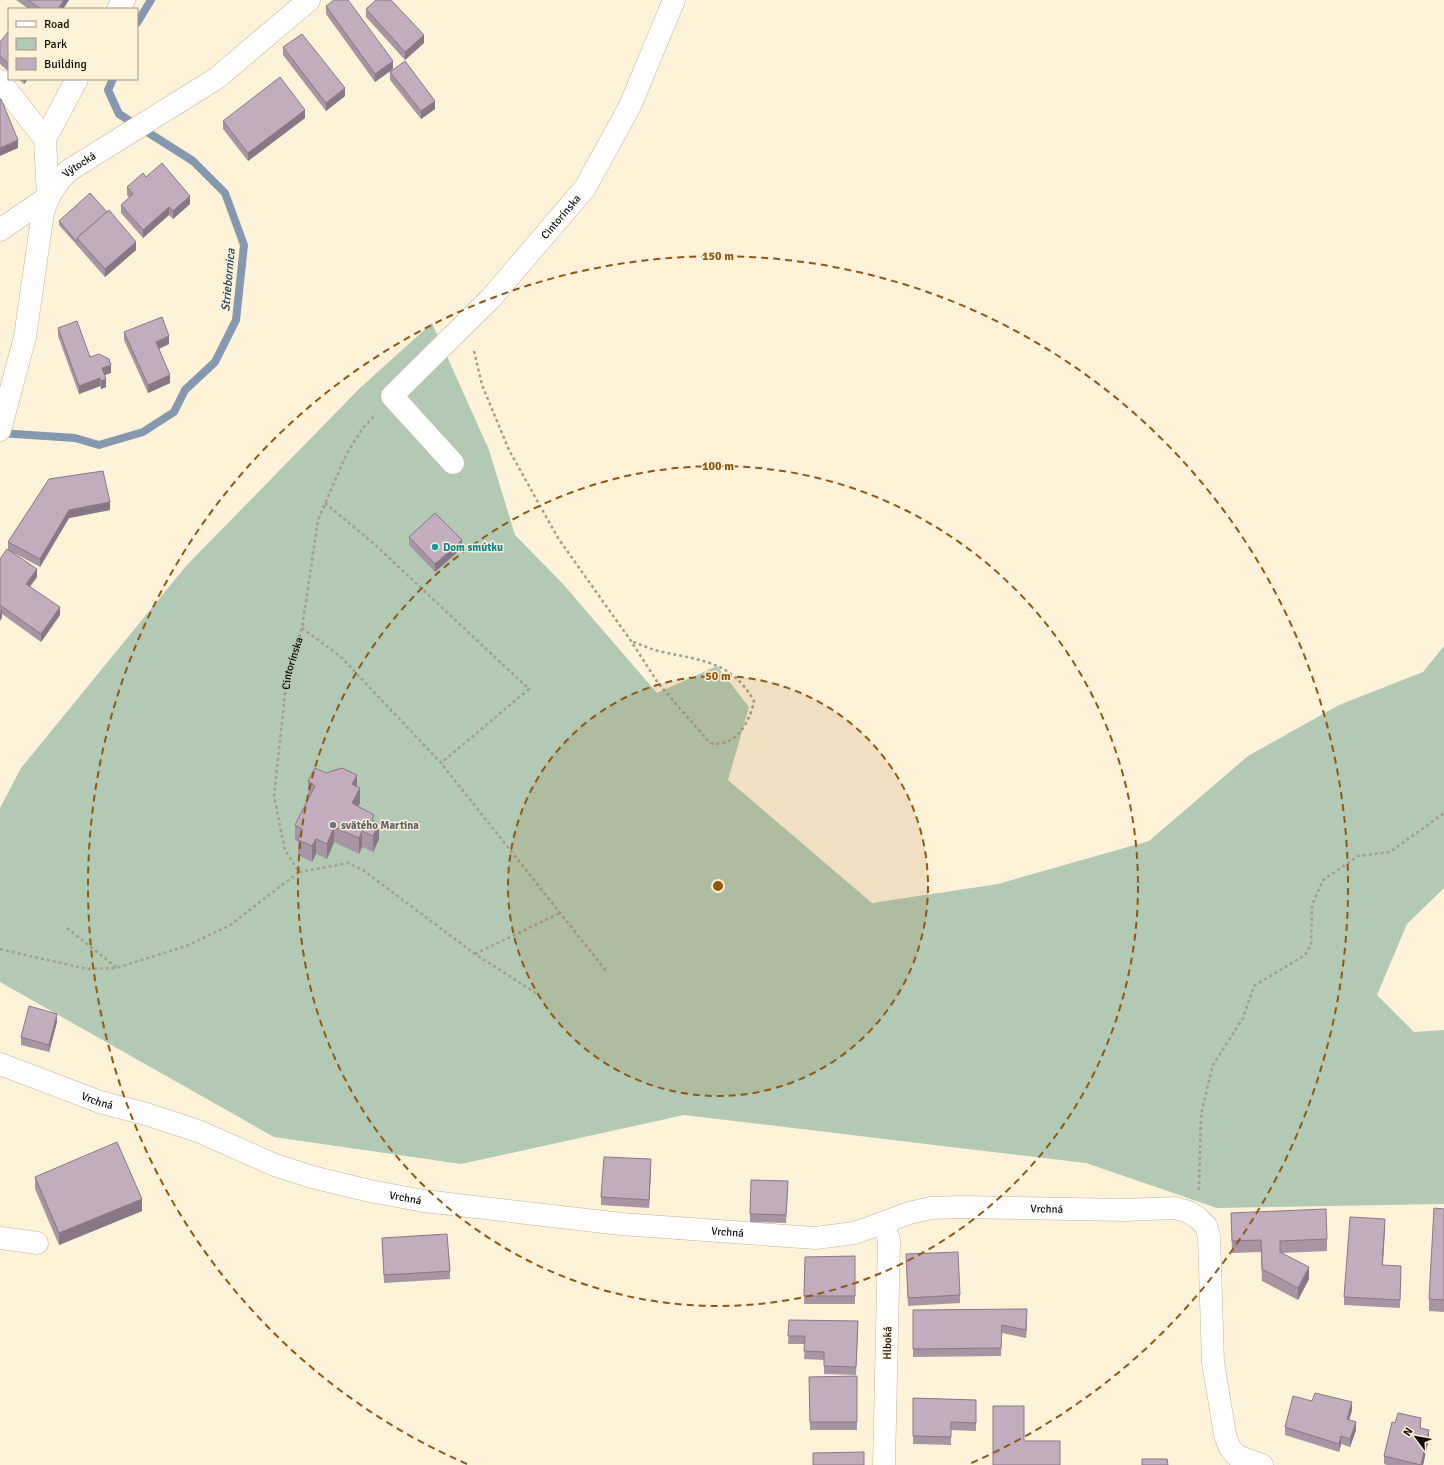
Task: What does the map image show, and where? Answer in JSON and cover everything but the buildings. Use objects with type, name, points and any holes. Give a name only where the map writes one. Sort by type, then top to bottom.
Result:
[{"type":"street","name":"Výtocká","points":[[2,422],[25,337],[40,228],[48,197],[57,183],[68,171],[217,78],[309,0]]},
{"type":"street","name":"Cintorínska","points":[[392,396],[477,313],[585,188],[630,106],[674,0]]},
{"type":"street","points":[[0,230],[48,197],[45,139],[76,80]]},
{"type":"street","points":[[0,81],[45,139]]},
{"type":"street","points":[[392,396],[454,463]]},
{"type":"street","name":"Vrchná","points":[[0,1064],[100,1102],[146,1114],[198,1131],[275,1165],[370,1191],[424,1201],[621,1224],[815,1238],[855,1234],[909,1213],[931,1208],[960,1207],[1125,1210],[1175,1208],[1189,1212],[1198,1218]]},
{"type":"street","points":[[1198,1218],[1206,1226],[1209,1236],[1213,1362],[1225,1435],[1230,1448],[1237,1456],[1262,1465]]},
{"type":"street","name":"Hlboká","points":[[883,1223],[889,1240],[884,1465]]},
{"type":"street","points":[[0,1238],[37,1242]]},
{"type":"path","points":[[477,313],[471,336],[480,378],[509,450],[558,538],[658,683],[710,743],[718,745],[729,740],[743,730],[751,714],[754,701],[746,687],[734,676],[719,665],[696,658],[662,652],[631,642]]},
{"type":"path","name":"Cintorínska","points":[[300,872],[285,850],[274,796],[287,675],[302,628],[318,520],[351,447],[363,428],[392,396]]},
{"type":"path","points":[[326,503],[373,543],[529,689],[442,763]]},
{"type":"path","points":[[302,628],[340,656],[442,763],[607,972]]},
{"type":"path","points":[[1198,1218],[1201,1114],[1213,1065],[1243,1018],[1254,986],[1305,955],[1311,945],[1312,905],[1323,880],[1358,856],[1390,852],[1444,813]]},
{"type":"path","points":[[0,949],[87,969],[116,968],[186,946],[229,926],[300,872],[348,863],[363,870],[475,954],[539,995]]},
{"type":"path","points":[[475,954],[560,913]]},
{"type":"path","points":[[67,928],[116,968]]},
{"type":"green space","points":[[432,323],[489,450],[515,535],[563,584],[657,693],[717,666],[749,707],[728,780],[872,903],[998,884],[1149,841],[1248,756],[1339,705],[1423,672],[1444,646],[1444,888],[1407,924],[1377,995],[1414,1032],[1444,1030],[1444,1204],[1217,1208],[1086,1163],[684,1115],[461,1164],[274,1137],[0,982],[0,808],[21,768],[186,566],[360,388]]},
{"type":"waterway","name":"Striebornica","points":[[138,21],[151,0]]},
{"type":"waterway","name":"Striebornica","points":[[0,433],[75,438],[99,445],[143,432],[174,412],[185,390],[215,362],[236,320],[244,245],[225,193],[193,161],[119,114],[108,90],[113,80]]},
{"type":"place","name":"Dom smútku","points":[[435,547]]},
{"type":"place","name":"svätého Martina","points":[[333,825]]}]
